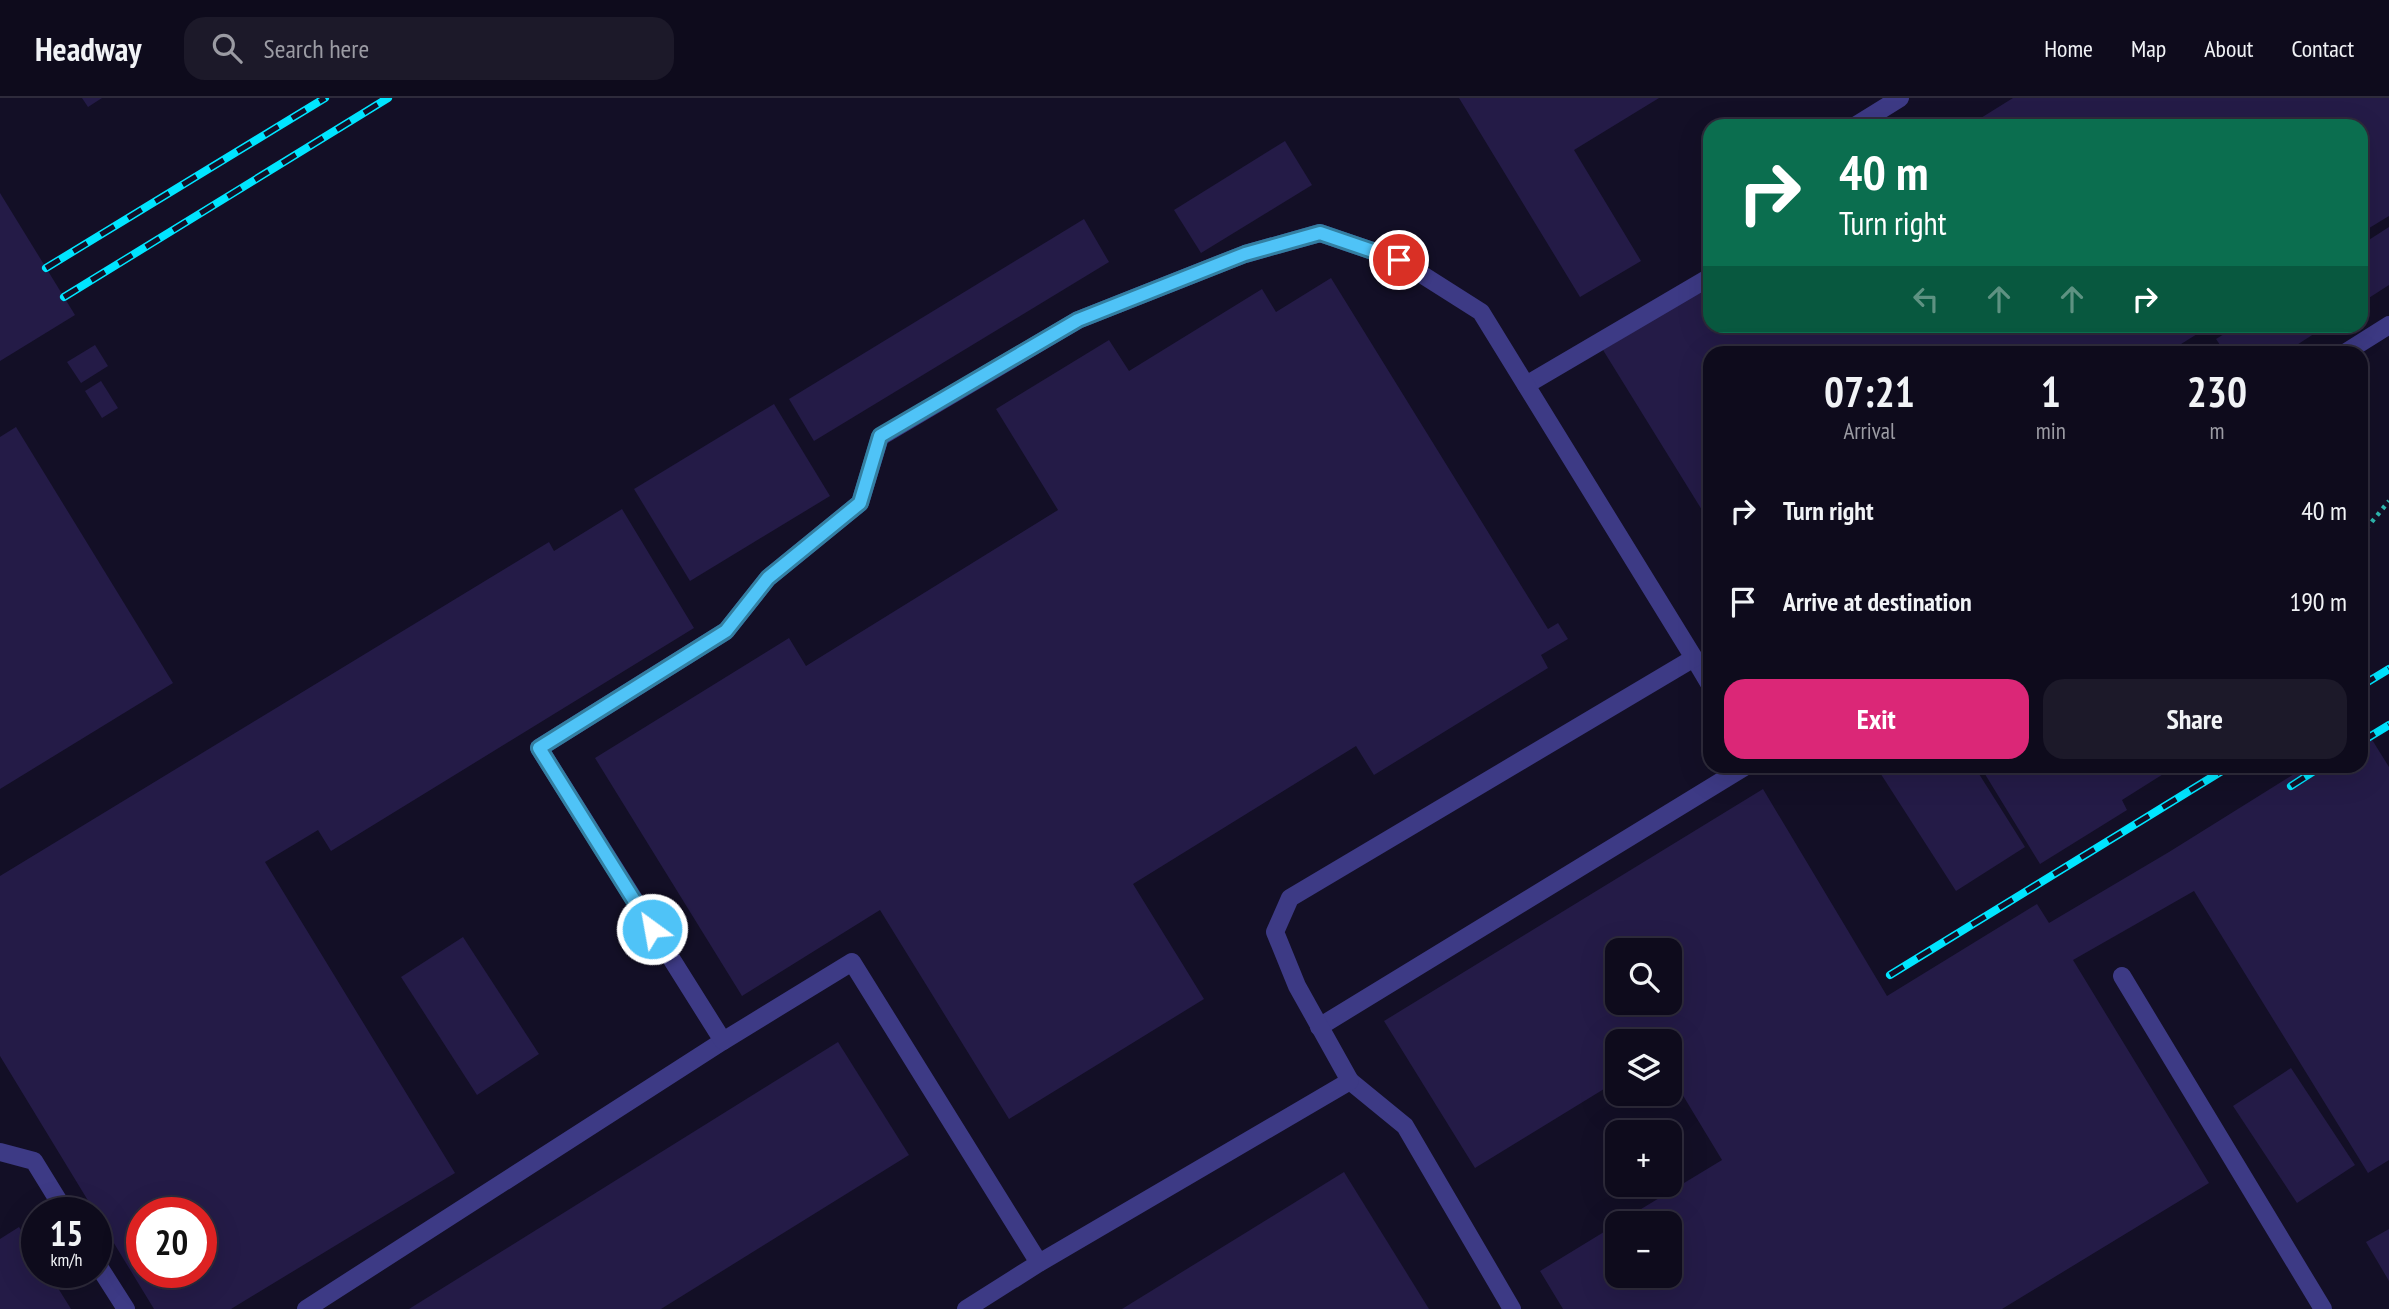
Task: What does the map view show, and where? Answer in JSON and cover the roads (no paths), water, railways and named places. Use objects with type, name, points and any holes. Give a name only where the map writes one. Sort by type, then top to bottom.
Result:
[{"type":"lane","points":[[1866,119],[1900,98]]},
{"type":"lane","points":[[723,1041],[539,748],[726,631],[768,578],[860,503],[880,436],[1078,320],[1245,254],[1320,233],[1399,260],[1481,312],[1703,673]]},
{"type":"lane","points":[[1526,386],[1703,281]]},
{"type":"lane","points":[[2356,346],[2389,325]]},
{"type":"lane","points":[[1512,1309],[1405,1126],[1350,1081],[1297,986],[1275,932],[1290,898],[1694,658]]},
{"type":"lane","points":[[1319,1027],[1735,773]]},
{"type":"lane","points":[[306,1309],[723,1041],[852,962],[1039,1263]]},
{"type":"lane","points":[[2122,976],[2323,1309]]},
{"type":"lane","points":[[965,1309],[1350,1081]]},
{"type":"lane","points":[[0,1152],[34,1161],[56,1197]]},
{"type":"lane","points":[[112,1287],[126,1309]]},
{"type":"railway","points":[[46,268],[325,98]]},
{"type":"railway","points":[[64,297],[388,98]]},
{"type":"railway","points":[[2368,682],[2389,669]]},
{"type":"railway","points":[[2368,738],[2389,725]]},
{"type":"railway","points":[[1890,975],[2219,773]]},
{"type":"railway","points":[[2291,786],[2311,773]]}]
